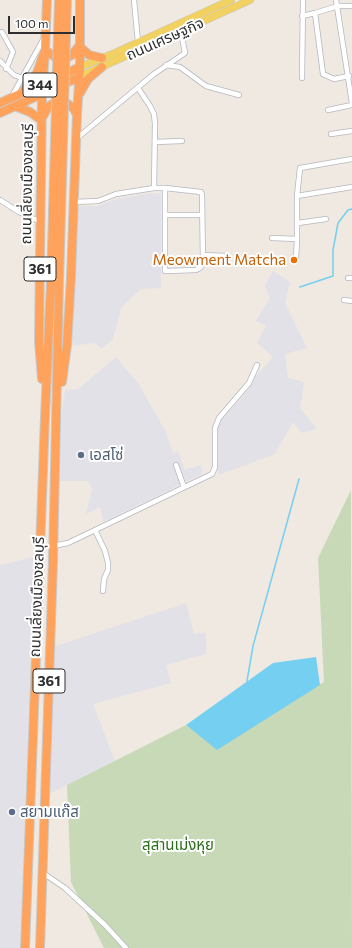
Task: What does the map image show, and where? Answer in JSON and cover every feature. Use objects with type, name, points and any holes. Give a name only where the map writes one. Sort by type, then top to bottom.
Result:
[{"type":"highway","name":"ถนนเลี่ยงเมืองชลบุรี","points":[[44,417],[39,341],[41,120],[47,0]]},
{"type":"highway","name":"ถนนเลี่ยงเมืองชลบุรี","points":[[40,948],[57,415],[55,283],[59,0]]},
{"type":"highway","name":"ถนนเลี่ยงเมืองชลบุรี","points":[[25,948],[44,417],[55,283],[67,0]]},
{"type":"highway","name":"ถนนเลี่ยงเมืองชลบุรี","points":[[57,415],[67,345],[80,67],[80,0]]},
{"type":"highway","points":[[22,93],[37,73],[45,50],[54,57],[66,58],[72,55],[79,46],[89,55],[102,58]]},
{"type":"highway","name":"344","points":[[0,103],[80,67]]},
{"type":"highway","points":[[78,101],[84,84],[92,74],[102,67]]},
{"type":"highway","name":"344","points":[[0,112],[79,77]]},
{"type":"highway","points":[[15,106],[33,114],[41,120],[48,107],[54,103],[62,102],[68,104],[74,109],[77,116]]},
{"type":"main road","name":"ถนนเศรษฐกิจ","points":[[79,77],[181,32],[225,7],[231,0]]},
{"type":"main road","name":"ถนนเศรษฐกิจ","points":[[80,67],[225,7],[250,0]]},
{"type":"street","points":[[134,0],[138,42]]},
{"type":"street","points":[[302,78],[303,0]]},
{"type":"street","points":[[328,110],[352,104],[349,76],[336,0]]},
{"type":"street","points":[[302,16],[338,6],[352,6]]},
{"type":"street","points":[[315,13],[322,74],[334,79],[349,76]]},
{"type":"street","points":[[2,32],[13,52],[6,68]]},
{"type":"street","points":[[76,139],[154,74],[185,52],[181,32]]},
{"type":"street","points":[[11,98],[46,34]]},
{"type":"street","points":[[0,61],[14,76],[22,78]]},
{"type":"street","points":[[166,65],[180,67],[206,86],[239,95]]},
{"type":"street","points":[[138,88],[154,114],[154,188]]},
{"type":"street","points":[[331,134],[352,130]]},
{"type":"street","points":[[155,142],[182,142]]},
{"type":"street","points":[[296,259],[298,223],[297,196],[300,168],[352,159]]},
{"type":"street","points":[[297,196],[352,187]]},
{"type":"street","points":[[74,202],[98,201],[116,194],[154,188],[165,188],[201,192],[203,255],[202,266],[196,270],[165,271],[165,188]]},
{"type":"street","points":[[0,200],[19,212],[41,222]]},
{"type":"street","points":[[165,215],[202,215]]},
{"type":"street","points":[[298,223],[326,219]]},
{"type":"street","points":[[272,238],[297,239]]},
{"type":"street","points":[[203,255],[225,256]]},
{"type":"street","points":[[344,300],[352,301]]},
{"type":"street","points":[[53,546],[68,543],[212,474],[215,467],[215,428],[219,418],[249,383],[257,365]]},
{"type":"street","points":[[176,465],[184,487]]},
{"type":"street","points":[[95,530],[105,551],[108,563],[108,570],[104,579],[103,591]]},
{"type":"street","points":[[42,873],[65,888],[126,948]]},
{"type":"shaded area","points":[[151,193],[161,194],[161,288],[141,289],[121,308],[113,339],[101,349],[95,343],[69,346],[76,206],[98,206],[116,199]]},
{"type":"shaded area","points":[[273,271],[290,282],[285,303],[307,348],[285,354],[288,378],[304,382],[300,408],[317,429],[302,433],[293,422],[275,454],[219,475],[217,468],[217,430],[221,420],[238,402],[251,386],[255,377],[273,357],[257,343],[266,325],[256,321],[270,298],[265,285]]},
{"type":"shaded area","points":[[116,357],[138,383],[166,432],[173,453],[178,451],[185,470],[201,465],[202,474],[103,522],[100,507],[86,514],[92,489],[88,481],[59,481],[61,418],[65,390],[78,389]]},
{"type":"shaded area","points":[[34,557],[20,948],[0,948],[0,565]]},
{"type":"shaded area","points":[[186,603],[194,634],[206,632],[206,654],[166,665],[171,683],[93,704],[115,761],[45,796],[50,648]]},
{"type":"green space","name":"สุสานเม่งหุย","points":[[351,490],[352,948],[104,948],[71,882],[67,785],[186,725],[217,749],[324,682],[318,558]]},
{"type":"water","points":[[316,657],[320,685],[217,750],[186,725],[273,663]]},
{"type":"waterway","points":[[300,287],[333,276],[333,250],[338,223],[348,210],[352,209]]},
{"type":"waterway","points":[[247,681],[253,646],[299,479]]},
{"type":"place","name":"Meowment Matcha","points":[[294,260]]},
{"type":"place","name":"เอสโซ่","points":[[81,455]]},
{"type":"place","name":"สยามแก๊ส","points":[[12,812]]}]
